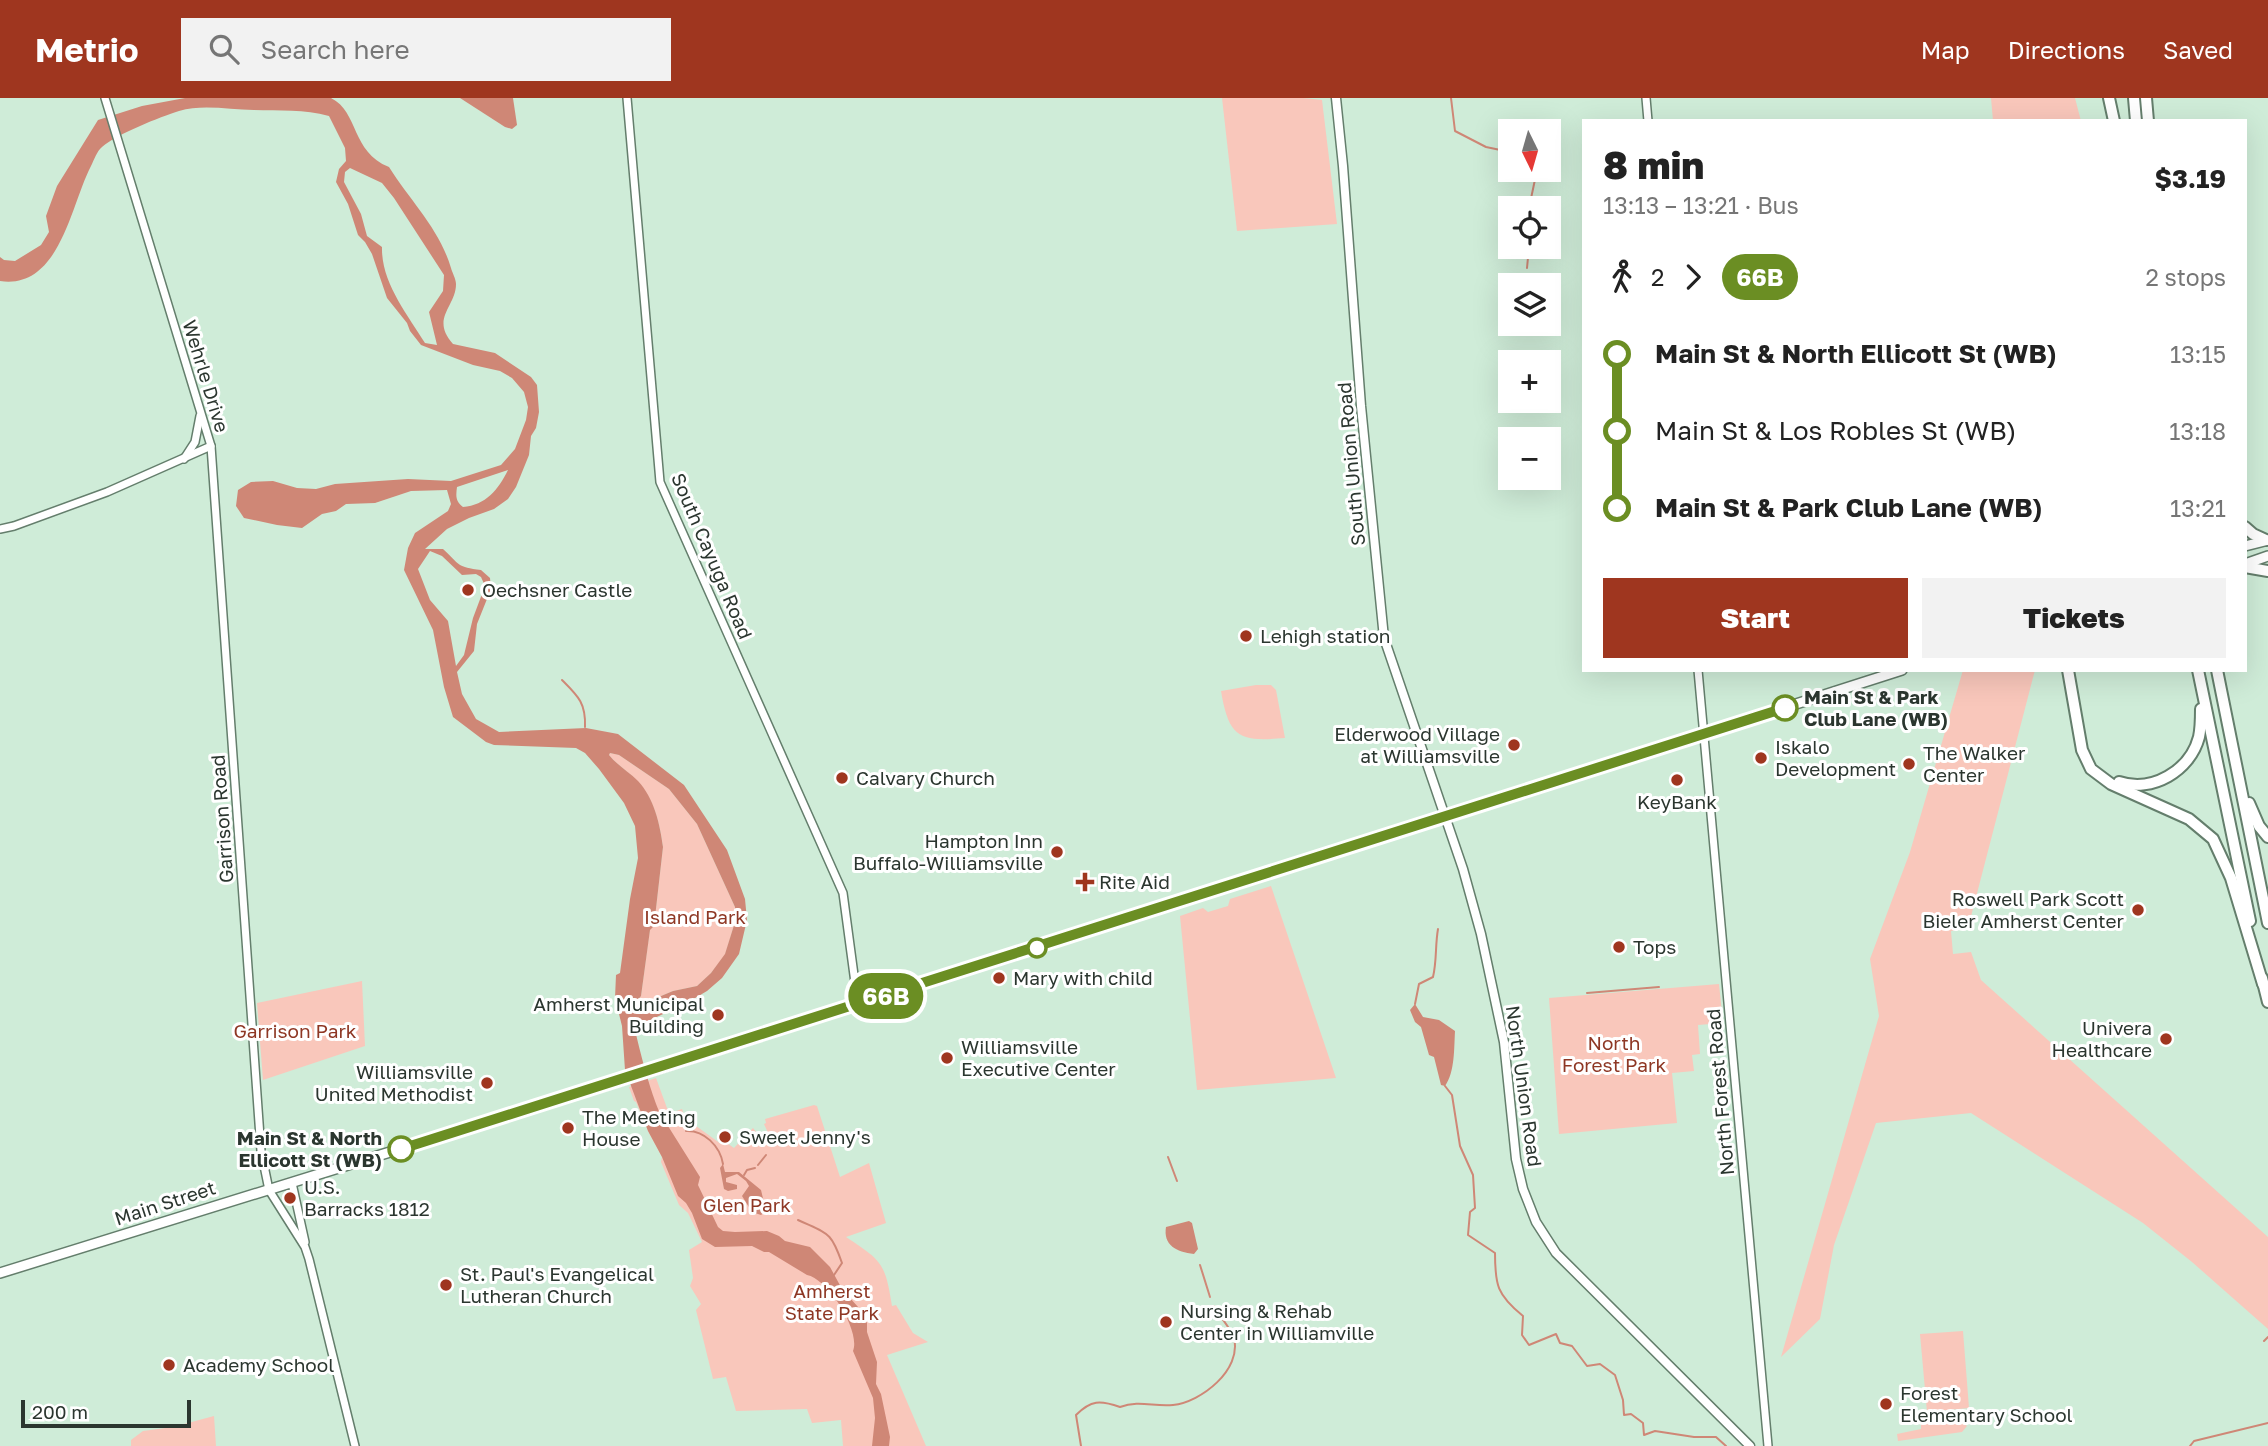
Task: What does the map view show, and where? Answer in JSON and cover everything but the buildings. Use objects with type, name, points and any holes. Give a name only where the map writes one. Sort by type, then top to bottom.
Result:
[{"type":"highway","points":[[2109,98],[2114,119]]},
{"type":"highway","points":[[2146,98],[2148,119]]},
{"type":"highway","points":[[2133,99],[2136,119]]},
{"type":"highway","points":[[2247,529],[2267,540]]},
{"type":"highway","points":[[2247,565],[2268,571]]},
{"type":"highway","points":[[2070,672],[2083,741],[2091,760],[2106,775],[2129,785],[2146,785],[2161,781],[2188,760],[2199,736],[2201,685]]},
{"type":"highway","points":[[2070,672],[2082,750],[2091,769],[2111,784],[2189,819],[2213,839],[2231,878],[2268,1002]]},
{"type":"highway","points":[[2198,672],[2263,984]]},
{"type":"highway","points":[[2217,672],[2268,923]]},
{"type":"highway","points":[[2239,778],[2259,826],[2268,837]]},
{"type":"main road","name":"South Union Road","points":[[1336,98],[1382,628],[1446,817]]},
{"type":"main road","points":[[2247,545],[2267,540]]},
{"type":"main road","points":[[2247,564],[2268,554]]},
{"type":"main road","name":"Main Street","points":[[0,1273],[647,1072],[1896,672]]},
{"type":"main road","name":"North Union Road","points":[[1446,817],[1463,869],[1496,1000],[1507,1067],[1516,1159],[1523,1189],[1536,1222],[1556,1253],[1750,1446]]},
{"type":"street","name":"Wehrle Drive","points":[[0,529],[97,496],[211,446],[105,98]]},
{"type":"street","name":"South Cayuga Road","points":[[627,98],[660,482],[842,893],[858,1005]]},
{"type":"street","points":[[1646,98],[1648,119]]},
{"type":"street","points":[[184,459],[197,436],[201,412]]},
{"type":"street","name":"Garrison Road","points":[[211,446],[261,1149],[269,1189]]},
{"type":"street","name":"North Forest Road","points":[[1698,672],[1768,1446]]},
{"type":"street","points":[[292,1182],[305,1247],[355,1446]]},
{"type":"street","points":[[269,1189],[305,1247]]},
{"type":"green space","points":[[1222,98],[1322,100],[1337,224],[1237,231]]},
{"type":"green space","points":[[1991,98],[2075,98],[2080,119],[1993,119]]},
{"type":"green space","points":[[1962,672],[2034,672],[1968,928],[1951,931],[1953,954],[1971,952],[1981,980],[2268,1237],[2268,1329],[2143,1223],[1971,1113],[1876,1123],[1834,1245],[1820,1319],[1781,1357],[1879,1016],[1870,959],[1910,852]]},
{"type":"green space","points":[[1271,685],[1276,690],[1285,738],[1247,737],[1239,734],[1228,719],[1221,691]]},
{"type":"green space","name":"Island Park","points":[[610,753],[619,755],[669,789],[697,824],[735,907],[735,922],[725,955],[711,973],[697,986],[673,991],[642,1004],[637,1001],[641,996],[650,929],[654,926],[663,847],[658,820],[648,795],[634,778],[612,759]]},
{"type":"green space","points":[[1271,886],[1336,1078],[1197,1090],[1180,916],[1203,908],[1208,912],[1228,906],[1230,899]]},
{"type":"green space","name":"Garrison Park","points":[[362,981],[365,1046],[263,1080],[257,1003]]},
{"type":"green space","name":"North Forest Park","points":[[1719,984],[1723,1023],[1698,1025],[1700,1054],[1692,1055],[1694,1071],[1672,1073],[1677,1123],[1559,1134],[1549,998]]},
{"type":"green space","name":"Glen Park","points":[[656,1078],[671,1113],[682,1109],[685,1118],[721,1144],[724,1141],[734,1148],[753,1128],[761,1138],[769,1135],[764,1124],[765,1119],[814,1105],[817,1106],[840,1177],[869,1163],[886,1223],[846,1237],[880,1264],[887,1280],[892,1306],[896,1305],[913,1333],[928,1342],[887,1355],[926,1446],[843,1446],[841,1420],[812,1423],[807,1409],[736,1411],[726,1377],[713,1379],[696,1310],[701,1304],[690,1286],[693,1278],[689,1250],[702,1242],[688,1213],[679,1205],[661,1162],[662,1157],[629,1087]]},
{"type":"green space","points":[[1963,1331],[1969,1408],[1927,1412],[1920,1334]]},
{"type":"green space","points":[[214,1416],[216,1446],[131,1446],[131,1440],[143,1431],[173,1427]]},
{"type":"green space","points":[[1956,1417],[1967,1426],[1962,1432],[1898,1441],[1897,1434],[1921,1429],[1921,1424],[1926,1424],[1926,1420]]},
{"type":"shaded area","points":[[185,98],[331,98],[340,104],[368,152],[389,167],[424,216],[446,254],[456,282],[444,320],[447,335],[453,344],[495,353],[531,377],[537,385],[539,412],[536,428],[531,436],[529,455],[508,499],[494,509],[447,529],[425,549],[443,549],[459,564],[481,570],[490,578],[491,589],[477,624],[474,651],[457,672],[462,694],[476,719],[499,732],[586,728],[618,734],[684,785],[727,850],[745,899],[747,920],[739,954],[722,978],[707,991],[648,1021],[636,1034],[641,1055],[659,1111],[700,1177],[698,1185],[718,1227],[723,1231],[735,1232],[767,1231],[785,1241],[810,1247],[830,1267],[842,1289],[867,1317],[867,1332],[877,1362],[876,1384],[881,1394],[890,1437],[889,1446],[872,1446],[875,1418],[873,1398],[853,1351],[852,1331],[833,1296],[815,1279],[769,1252],[752,1246],[715,1247],[702,1239],[692,1213],[678,1196],[648,1131],[625,1070],[622,1026],[615,998],[616,975],[620,973],[638,858],[635,826],[624,803],[599,769],[585,753],[576,748],[494,745],[453,717],[433,630],[404,570],[408,548],[415,533],[448,511],[451,504],[447,490],[411,491],[375,503],[346,504],[336,511],[322,514],[302,528],[244,518],[236,506],[238,490],[251,482],[273,481],[297,488],[316,489],[335,484],[408,479],[451,481],[501,465],[515,449],[526,420],[528,407],[524,392],[512,378],[500,371],[473,365],[421,345],[387,298],[372,254],[358,235],[348,204],[336,182],[339,169],[346,161],[345,148],[329,116],[301,111],[197,108],[171,114],[128,131],[97,153],[50,259],[37,272],[20,280],[0,281],[0,257],[15,261],[41,245],[49,232],[46,216],[57,186],[98,120],[142,106]],"holes":[[[350,168],[382,183],[444,275],[443,291],[429,312],[437,345],[425,343],[396,297],[386,273],[382,247],[367,236],[361,214],[344,182],[345,172]],[[508,470],[500,484],[485,500],[471,506],[463,507],[459,502],[457,487]],[[430,551],[442,556],[462,575],[476,574],[481,577],[485,586],[473,618],[464,655],[456,666],[448,621],[430,600],[418,569]],[[609,755],[619,755],[669,789],[697,824],[735,907],[735,922],[725,954],[711,973],[697,986],[673,991],[642,1004],[637,1001],[641,996],[650,930],[654,926],[663,847],[658,820],[644,788]]]},
{"type":"shaded area","points":[[460,98],[513,98],[517,125],[512,129],[505,127]]},
{"type":"shaded area","points":[[1415,1004],[1423,1017],[1439,1020],[1455,1031],[1452,1067],[1445,1086],[1441,1085],[1434,1057],[1429,1055],[1421,1027],[1415,1022],[1410,1010]]},
{"type":"shaded area","points":[[723,1164],[725,1172],[739,1172],[761,1190],[766,1211],[761,1215],[752,1212],[742,1196],[749,1186],[737,1174],[726,1178],[726,1182],[737,1185],[737,1189],[724,1189],[720,1168]]},
{"type":"shaded area","points":[[1189,1221],[1192,1223],[1198,1249],[1194,1254],[1172,1246],[1166,1233],[1166,1227]]},
{"type":"waterway","points":[[1451,98],[1455,131],[1486,147],[1498,150]]},
{"type":"waterway","points":[[1532,196],[1534,182]]},
{"type":"waterway","points":[[1527,268],[1528,259]]},
{"type":"waterway","points":[[562,680],[580,701],[585,727]]},
{"type":"waterway","points":[[1415,1004],[1419,984],[1433,977],[1438,929]]},
{"type":"waterway","points":[[1587,993],[1659,987]]},
{"type":"waterway","points":[[1445,1086],[1452,1095],[1460,1146],[1473,1175],[1475,1208],[1470,1212],[1468,1235],[1495,1253],[1499,1289],[1523,1316],[1522,1335],[1529,1345],[1556,1334],[1560,1343],[1572,1346],[1587,1366],[1600,1364],[1615,1375],[1623,1400],[1624,1415],[1631,1414],[1643,1423],[1644,1435],[1655,1431],[1694,1437],[1716,1437],[1726,1446]]},
{"type":"waterway","points":[[686,1131],[699,1133],[710,1140],[723,1164]]},
{"type":"waterway","points":[[758,1165],[766,1155]]},
{"type":"waterway","points":[[1168,1157],[1177,1181]]},
{"type":"waterway","points":[[744,1175],[747,1170],[755,1168]]},
{"type":"waterway","points":[[765,1208],[782,1211]]},
{"type":"waterway","points":[[798,1220],[822,1231],[835,1245],[842,1263],[834,1275]]},
{"type":"waterway","points":[[1200,1265],[1210,1297]]},
{"type":"waterway","points":[[1081,1446],[1076,1415],[1086,1406],[1101,1402],[1120,1407],[1134,1404],[1184,1403],[1207,1391],[1217,1382],[1232,1362],[1235,1350],[1234,1338],[1214,1306]]},
{"type":"waterway","points":[[2264,1341],[2268,1337]]},
{"type":"waterway","points":[[2190,1446],[2194,1441],[2268,1423]]},
{"type":"bus line","name":"66B","points":[[401,1149],[1785,708]]},
{"type":"place","name":"Oechsner Castle","points":[[468,590]]},
{"type":"place","name":"Lehigh station","points":[[1246,636]]},
{"type":"place","name":"Main St & Park Club Lane (WB)","points":[[1785,708]]},
{"type":"place","name":"Elderwood Village at Williamsville","points":[[1514,745]]},
{"type":"place","name":"Iskalo Development","points":[[1761,758]]},
{"type":"place","name":"The Walker Center","points":[[1909,764]]},
{"type":"place","name":"Calvary Church","points":[[842,778]]},
{"type":"place","name":"KeyBank","points":[[1677,780]]},
{"type":"place","name":"Hampton Inn Buffalo-Williamsville","points":[[1057,852]]},
{"type":"place","name":"Rite Aid","points":[[1085,882]]},
{"type":"place","name":"Roswell Park Scott Bieler Amherst Center","points":[[2138,910]]},
{"type":"place","name":"Tops","points":[[1619,947]]},
{"type":"place","name":"Mary with child","points":[[999,978]]},
{"type":"place","name":"Amherst Municipal Building","points":[[718,1015]]},
{"type":"place","name":"Univera Healthcare","points":[[2166,1039]]},
{"type":"place","name":"Williamsville Executive Center","points":[[947,1058]]},
{"type":"place","name":"Williamsville United Methodist","points":[[487,1083]]},
{"type":"place","name":"The Meeting House","points":[[568,1128]]},
{"type":"place","name":"Sweet Jenny's","points":[[725,1137]]},
{"type":"place","name":"Main St & North Ellicott St (WB)","points":[[401,1149]]},
{"type":"place","name":"U.S. Barracks 1812","points":[[290,1198]]},
{"type":"place","name":"St. Paul's Evangelical Lutheran Church","points":[[446,1285]]},
{"type":"place","name":"Nursing & Rehab Center in Williamville","points":[[1166,1322]]},
{"type":"place","name":"Academy School","points":[[169,1365]]},
{"type":"place","name":"Forest Elementary School","points":[[1886,1404]]},
{"type":"park label","name":"Amherst State Park","points":[[832,1302]]}]
